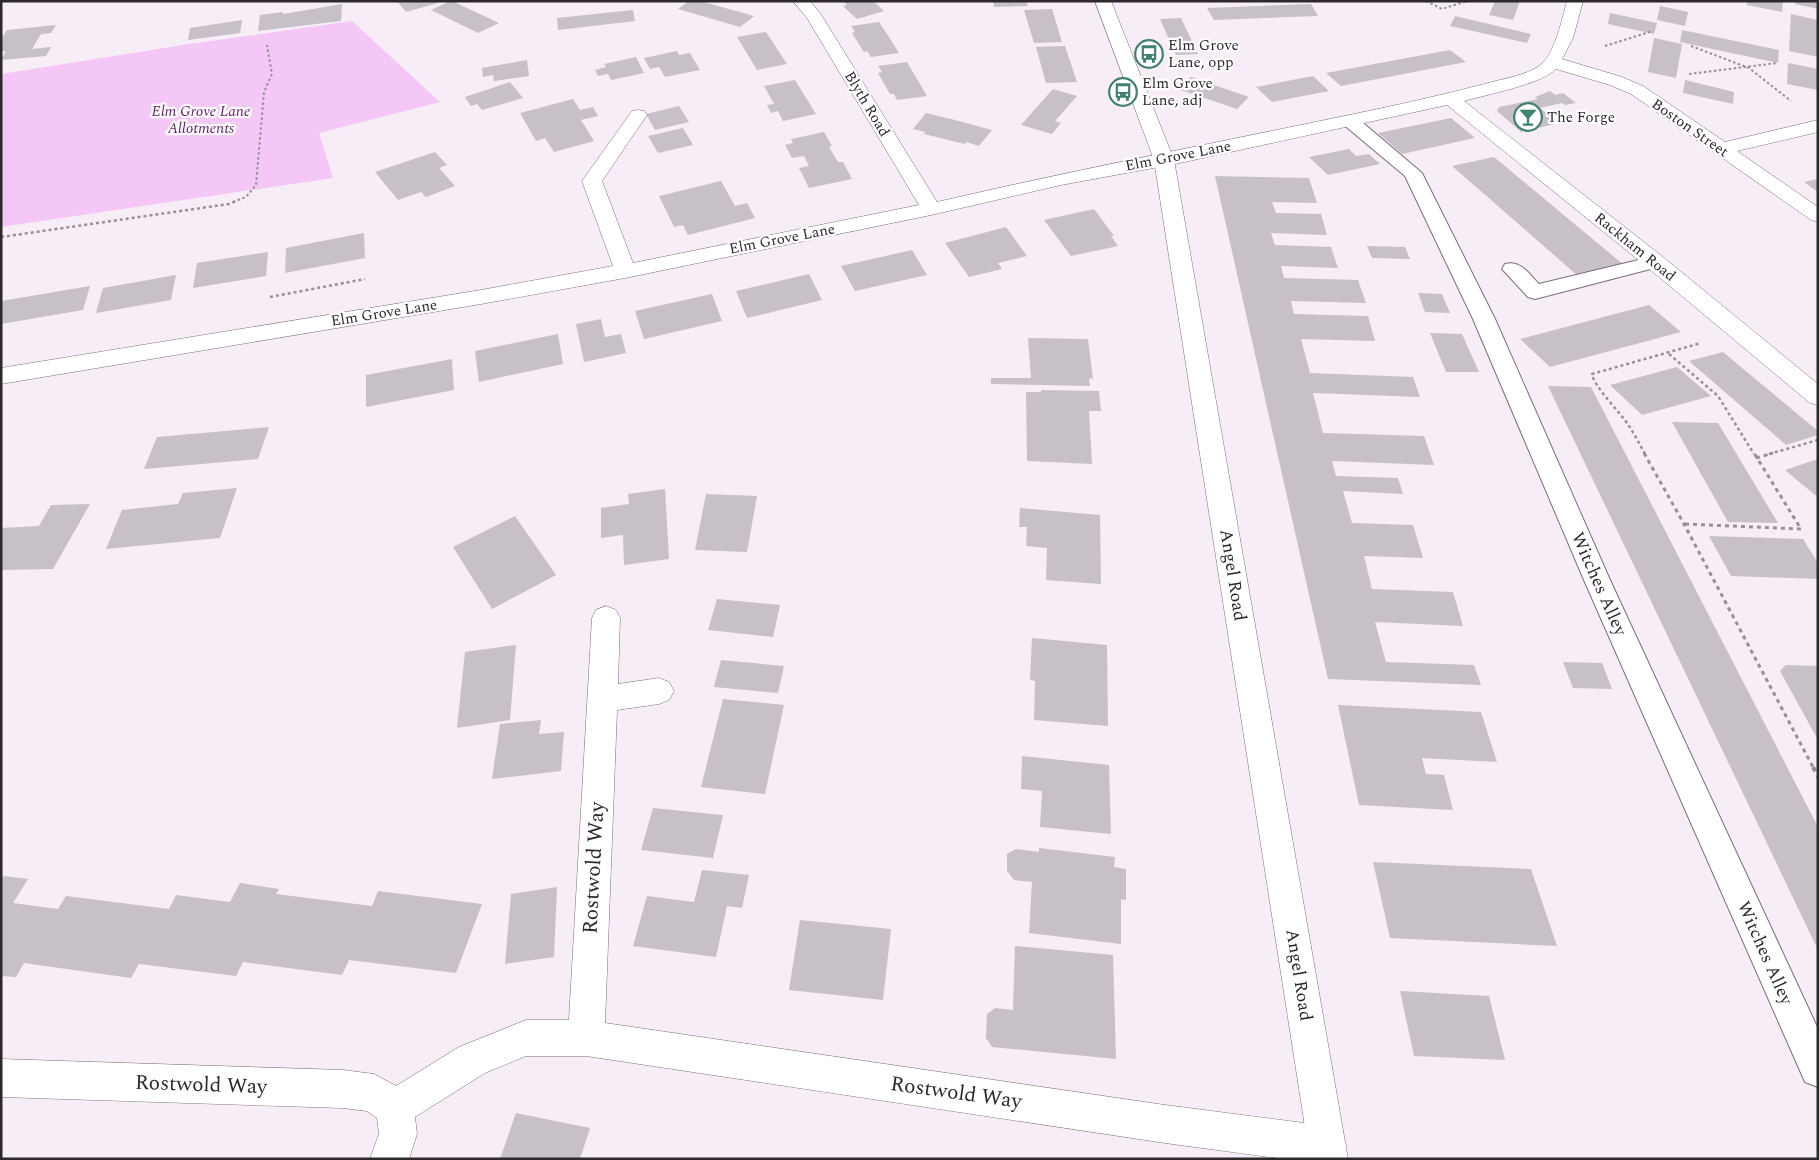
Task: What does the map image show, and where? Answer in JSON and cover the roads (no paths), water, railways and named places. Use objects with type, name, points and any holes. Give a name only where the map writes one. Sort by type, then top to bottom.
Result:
[{"type":"street","name":"Blyth Road","points":[[801,1],[814,16],[931,209]]},
{"type":"street","name":"Angel Road","points":[[1103,1],[1164,160],[1328,1152]]},
{"type":"street","points":[[1557,53],[1575,1]]},
{"type":"street","name":"Elm Grove Lane","points":[[1,376],[481,297],[625,271],[931,209],[1061,179],[1164,160],[1450,99],[1520,80],[1545,70],[1557,53]]},
{"type":"street","name":"Boston Street","points":[[1557,53],[1637,90],[1818,216]]},
{"type":"street","name":"Rackham Road","points":[[1450,99],[1655,262],[1818,397]]},
{"type":"street","points":[[625,271],[592,181],[638,115]]},
{"type":"street","points":[[1721,149],[1818,126]]},
{"type":"street","name":"Rostwold Way","points":[[586,1038],[606,618]]},
{"type":"street","points":[[602,699],[659,691]]},
{"type":"street","name":"Rostwold Way","points":[[1,1078],[344,1089],[374,1093],[395,1108],[472,1060],[526,1038],[586,1038],[1165,1124],[1328,1152]]},
{"type":"street","points":[[389,1159],[398,1134],[395,1108]]},
{"type":"lane","name":"Witches Alley","points":[[1350,121],[1413,173],[1484,319],[1597,580],[1818,1069]]},
{"type":"lane","points":[[1512,270],[1535,292],[1655,262]]},
{"type":"place","name":"Elm Grove Lane, opp","points":[[1149,54]]},
{"type":"place","name":"Elm Grove Lane, adj","points":[[1123,92]]},
{"type":"place","name":"The Forge","points":[[1528,117]]},
{"type":"park label","name":"Elm Grove Lane Allotments","points":[[201,120]]}]
